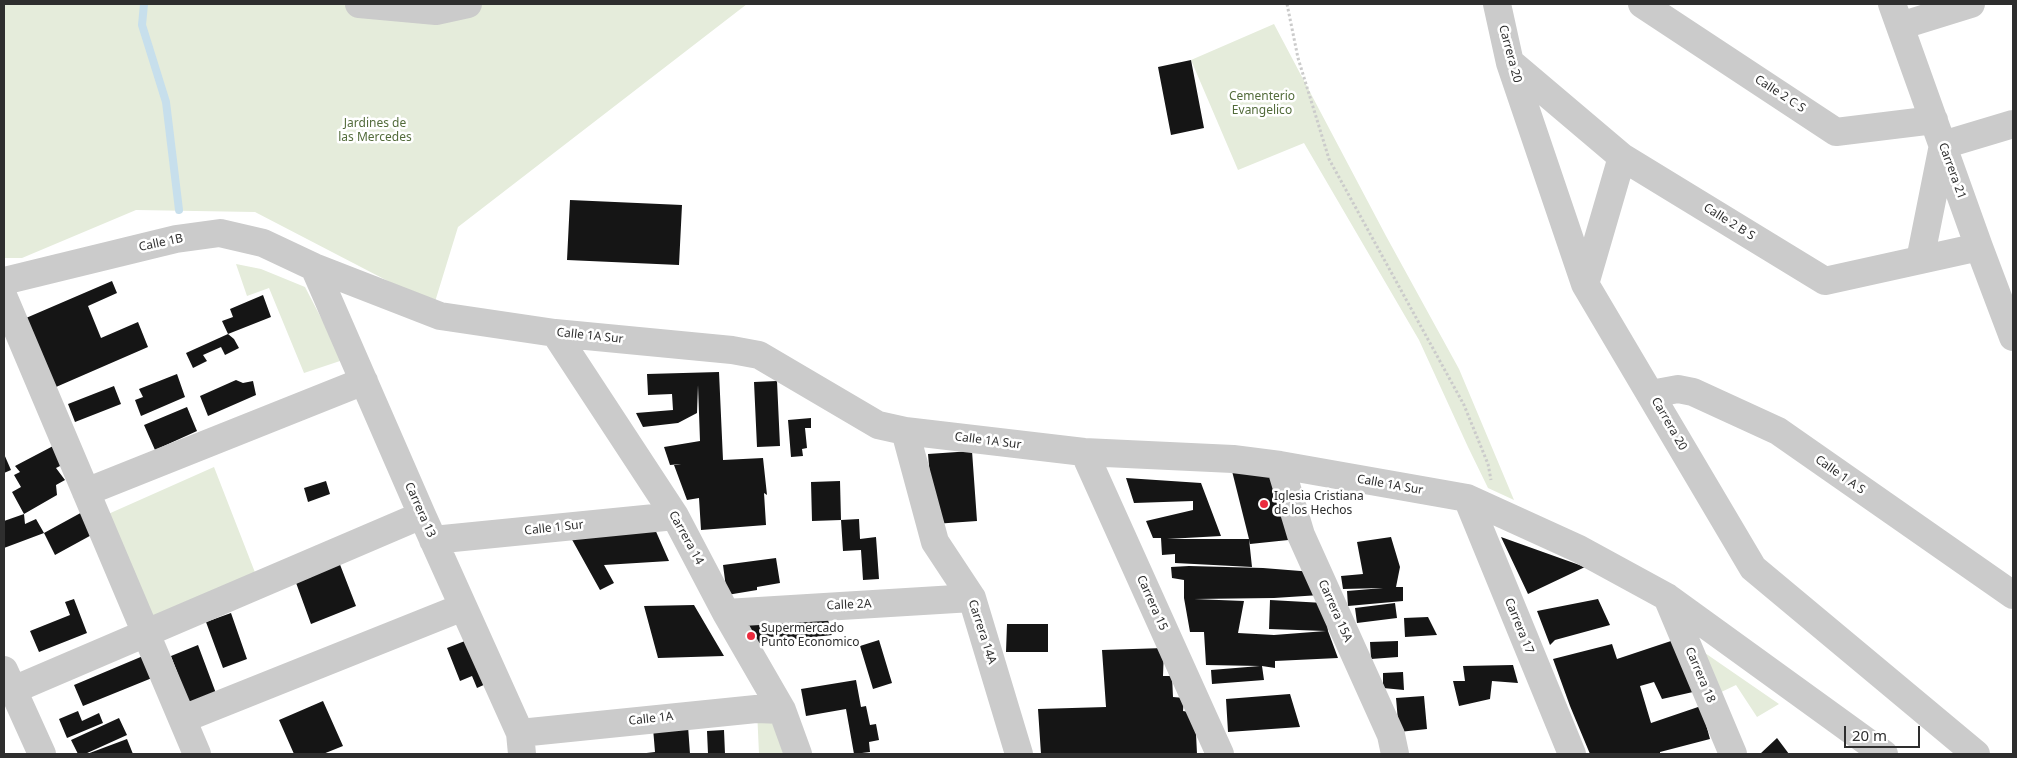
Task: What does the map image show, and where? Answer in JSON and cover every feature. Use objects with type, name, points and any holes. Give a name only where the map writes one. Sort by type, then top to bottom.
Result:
[{"type":"street","points":[[359,4],[436,11],[468,4]]},
{"type":"street","name":"Carrera 20","points":[[1497,4],[1510,63],[1585,284],[1753,568],[1976,754]]},
{"type":"street","name":"Calle 2 C S","points":[[1642,4],[1836,132],[1934,120]]},
{"type":"street","points":[[1896,15],[1971,4]]},
{"type":"street","name":"Carrera 21","points":[[1896,15],[1979,247],[2003,280],[2013,337]]},
{"type":"street","name":"Calle 2 B S","points":[[1510,63],[1622,157],[1825,281],[1979,247]]},
{"type":"street","points":[[1920,260],[1942,145],[2013,124]]},
{"type":"street","points":[[1585,284],[1622,157]]},
{"type":"street","name":"Calle 1B","points":[[4,281],[176,239],[220,233],[262,242],[314,267]]},
{"type":"street","name":"Calle 1A Sur","points":[[314,267],[440,316],[555,333],[732,350],[759,355],[878,425],[905,431],[1084,452],[1233,459],[1280,465],[1477,503],[1578,549],[1667,597]]},
{"type":"street","name":"Carrera 13","points":[[314,267],[463,607],[520,748]]},
{"type":"street","points":[[4,298],[197,754]]},
{"type":"street","name":"Carrera 14","points":[[555,333],[675,516],[726,613],[782,710],[798,754]]},
{"type":"street","points":[[86,492],[364,381]]},
{"type":"street","name":"Calle 1 A S","points":[[1651,394],[1678,389],[1693,392],[1778,432],[2013,596]]},
{"type":"street","name":"Carrera 14A","points":[[905,431],[935,542],[972,598],[1019,754]]},
{"type":"street","name":"Carrera 15","points":[[1084,452],[1220,754]]},
{"type":"street","name":"Carrera 15A","points":[[1280,465],[1301,535],[1391,735],[1395,754]]},
{"type":"street","name":"Carrera 17","points":[[1477,503],[1554,712],[1572,754]]},
{"type":"street","points":[[42,754],[8,680],[146,633],[422,515]]},
{"type":"street","name":"Calle 1 Sur","points":[[433,540],[675,516]]},
{"type":"street","points":[[1667,597],[1884,754]]},
{"type":"street","name":"Carrera 18","points":[[1667,597],[1733,754]]},
{"type":"street","name":"Calle 2A","points":[[726,613],[972,598]]},
{"type":"street","points":[[182,720],[463,607]]},
{"type":"street","name":"Calle 1A","points":[[520,748],[756,708],[782,710]]},
{"type":"street","points":[[1554,712],[1561,754]]},
{"type":"path","points":[[1288,4],[1298,58],[1329,158],[1464,404],[1488,464],[1491,479],[1477,503]]},
{"type":"green space","name":"Jardines de las Mercedes","points":[[4,4],[747,4],[458,227],[434,305],[255,212],[136,210],[22,258],[4,258]]},
{"type":"green space","name":"Cementerio Evangelico","points":[[1274,24],[1459,369],[1514,500],[1488,488],[1419,340],[1304,143],[1238,170],[1191,60]]},
{"type":"green space","points":[[236,264],[261,269],[305,287],[343,360],[304,373],[269,288],[247,296]]},
{"type":"green space","points":[[214,467],[256,575],[152,621],[106,515]]},
{"type":"green space","points":[[1689,642],[1779,704],[1757,717],[1736,685],[1715,695]]},
{"type":"green space","points":[[757,710],[781,712],[797,754],[759,754]]},
{"type":"building","points":[[1191,60],[1204,128],[1171,135],[1158,67]]},
{"type":"building","points":[[570,200],[682,205],[679,265],[567,260]]},
{"type":"building","points":[[112,281],[117,293],[88,306],[101,338],[138,322],[148,347],[56,387],[26,318]]},
{"type":"building","points":[[263,295],[271,317],[228,334],[222,321],[233,317],[230,309]]},
{"type":"building","points":[[228,334],[234,339],[239,348],[225,355],[221,347],[203,355],[207,361],[193,368],[186,353]]},
{"type":"building","points":[[719,372],[723,460],[763,458],[767,495],[764,493],[766,525],[701,530],[699,498],[687,500],[674,465],[681,464],[670,465],[664,447],[700,441],[698,385],[697,413],[678,423],[643,427],[636,413],[673,410],[672,394],[648,395],[647,374]]},
{"type":"building","points":[[177,374],[185,397],[141,416],[135,400],[143,397],[139,389]]},
{"type":"building","points":[[236,380],[243,383],[253,381],[256,395],[208,416],[200,396]]},
{"type":"building","points":[[777,381],[780,446],[757,447],[754,382]]},
{"type":"building","points":[[114,386],[121,404],[75,422],[68,404]]},
{"type":"building","points":[[187,407],[197,431],[155,450],[144,425]]},
{"type":"building","points":[[811,418],[811,428],[805,428],[807,448],[802,449],[803,456],[791,457],[788,420]]},
{"type":"building","points":[[55,445],[64,464],[56,468],[65,480],[56,485],[57,495],[24,514],[12,492],[21,487],[14,475],[20,472],[15,466]]},
{"type":"building","points":[[972,451],[977,521],[934,524],[928,454]]},
{"type":"building","points":[[4,454],[11,470],[4,473]]},
{"type":"building","name":"Iglesia Cristiana de los Hechos","points":[[1230,463],[1277,469],[1298,539],[1250,544]]},
{"type":"building","points":[[1126,478],[1201,483],[1221,536],[1167,539],[1249,539],[1252,567],[1175,563],[1175,554],[1162,555],[1161,538],[1153,538],[1146,521],[1193,510],[1193,501],[1134,503]]},
{"type":"building","points":[[326,481],[330,494],[308,502],[304,488]]},
{"type":"building","points":[[840,481],[841,520],[812,521],[811,482]]},
{"type":"building","points":[[86,510],[97,532],[55,555],[44,533]]},
{"type":"building","points":[[24,514],[25,524],[36,519],[44,533],[4,548],[4,521]]},
{"type":"building","points":[[859,519],[860,539],[876,537],[879,579],[863,580],[861,550],[843,551],[841,520]]},
{"type":"building","points":[[654,527],[669,561],[604,565],[614,583],[600,590],[570,536]]},
{"type":"building","points":[[1391,537],[1400,567],[1396,587],[1403,587],[1403,601],[1348,606],[1347,591],[1383,588],[1343,589],[1341,576],[1363,574],[1357,542]]},
{"type":"building","points":[[1501,537],[1585,567],[1528,594]]},
{"type":"building","points":[[776,558],[780,583],[757,587],[757,590],[727,595],[723,565]]},
{"type":"building","points":[[339,562],[356,606],[311,624],[295,580]]},
{"type":"building","points":[[1171,567],[1263,568],[1313,572],[1320,595],[1274,598],[1194,599],[1244,601],[1238,633],[1274,635],[1326,631],[1269,629],[1270,600],[1324,603],[1328,631],[1338,658],[1275,661],[1275,668],[1262,666],[1264,680],[1212,684],[1211,670],[1260,666],[1206,665],[1204,632],[1190,632],[1184,598],[1184,580],[1172,578]]},
{"type":"building","points":[[74,599],[87,633],[39,652],[30,631],[70,615],[65,602]]},
{"type":"building","points":[[1598,599],[1610,625],[1555,640],[1550,645],[1537,611]]},
{"type":"building","points":[[1395,603],[1397,618],[1357,623],[1355,608]]},
{"type":"building","points":[[694,605],[724,656],[658,658],[644,606]]},
{"type":"building","points":[[231,613],[247,659],[223,668],[206,622]]},
{"type":"building","points":[[827,616],[832,635],[754,644],[743,625]]},
{"type":"building","points":[[1428,617],[1437,635],[1405,637],[1404,618]]},
{"type":"building","points":[[1007,624],[1048,624],[1048,652],[1006,652]]},
{"type":"building","points":[[470,639],[488,683],[477,688],[472,676],[460,681],[447,648]]},
{"type":"building","points":[[879,640],[892,683],[873,689],[860,646]]},
{"type":"building","points":[[1674,640],[1693,692],[1662,699],[1654,682],[1640,686],[1651,723],[1701,706],[1710,739],[1660,752],[1660,754],[1590,754],[1553,659],[1612,644],[1617,659]]},
{"type":"building","points":[[1398,641],[1398,657],[1371,659],[1370,642]]},
{"type":"building","points":[[198,645],[217,696],[190,706],[171,656]]},
{"type":"building","points":[[1164,648],[1163,676],[1172,676],[1173,697],[1184,698],[1183,711],[1195,713],[1197,754],[1041,754],[1038,709],[1106,707],[1102,650]]},
{"type":"building","points":[[143,656],[152,678],[83,706],[74,685]]},
{"type":"building","points":[[1513,665],[1518,683],[1492,681],[1490,699],[1459,706],[1453,681],[1465,681],[1463,666]]},
{"type":"building","points":[[1403,672],[1404,690],[1383,688],[1383,673]]},
{"type":"building","points":[[856,680],[861,707],[866,706],[870,725],[876,724],[879,740],[869,742],[870,752],[854,754],[846,709],[806,716],[801,689]]},
{"type":"building","points":[[1290,694],[1300,727],[1228,732],[1226,699]]},
{"type":"building","points":[[1424,696],[1427,729],[1399,732],[1396,698]]},
{"type":"building","points":[[323,701],[343,746],[323,754],[294,754],[279,720]]},
{"type":"building","points":[[78,711],[82,721],[99,713],[103,723],[67,738],[59,719]]},
{"type":"building","points":[[119,718],[127,735],[85,754],[78,754],[71,740]]},
{"type":"building","points":[[688,726],[690,754],[638,754],[655,752],[653,728]]},
{"type":"building","points":[[724,730],[725,754],[708,754],[707,731]]},
{"type":"building","points":[[1777,738],[1789,754],[1760,754]]},
{"type":"building","points":[[127,739],[133,754],[87,754]]},
{"type":"waterway","points":[[144,4],[142,25],[166,102],[179,210]]},
{"type":"place","name":"Iglesia Cristiana de los Hechos","points":[[1264,504]]},
{"type":"place","name":"Supermercado Punto Economico","points":[[751,636]]}]
